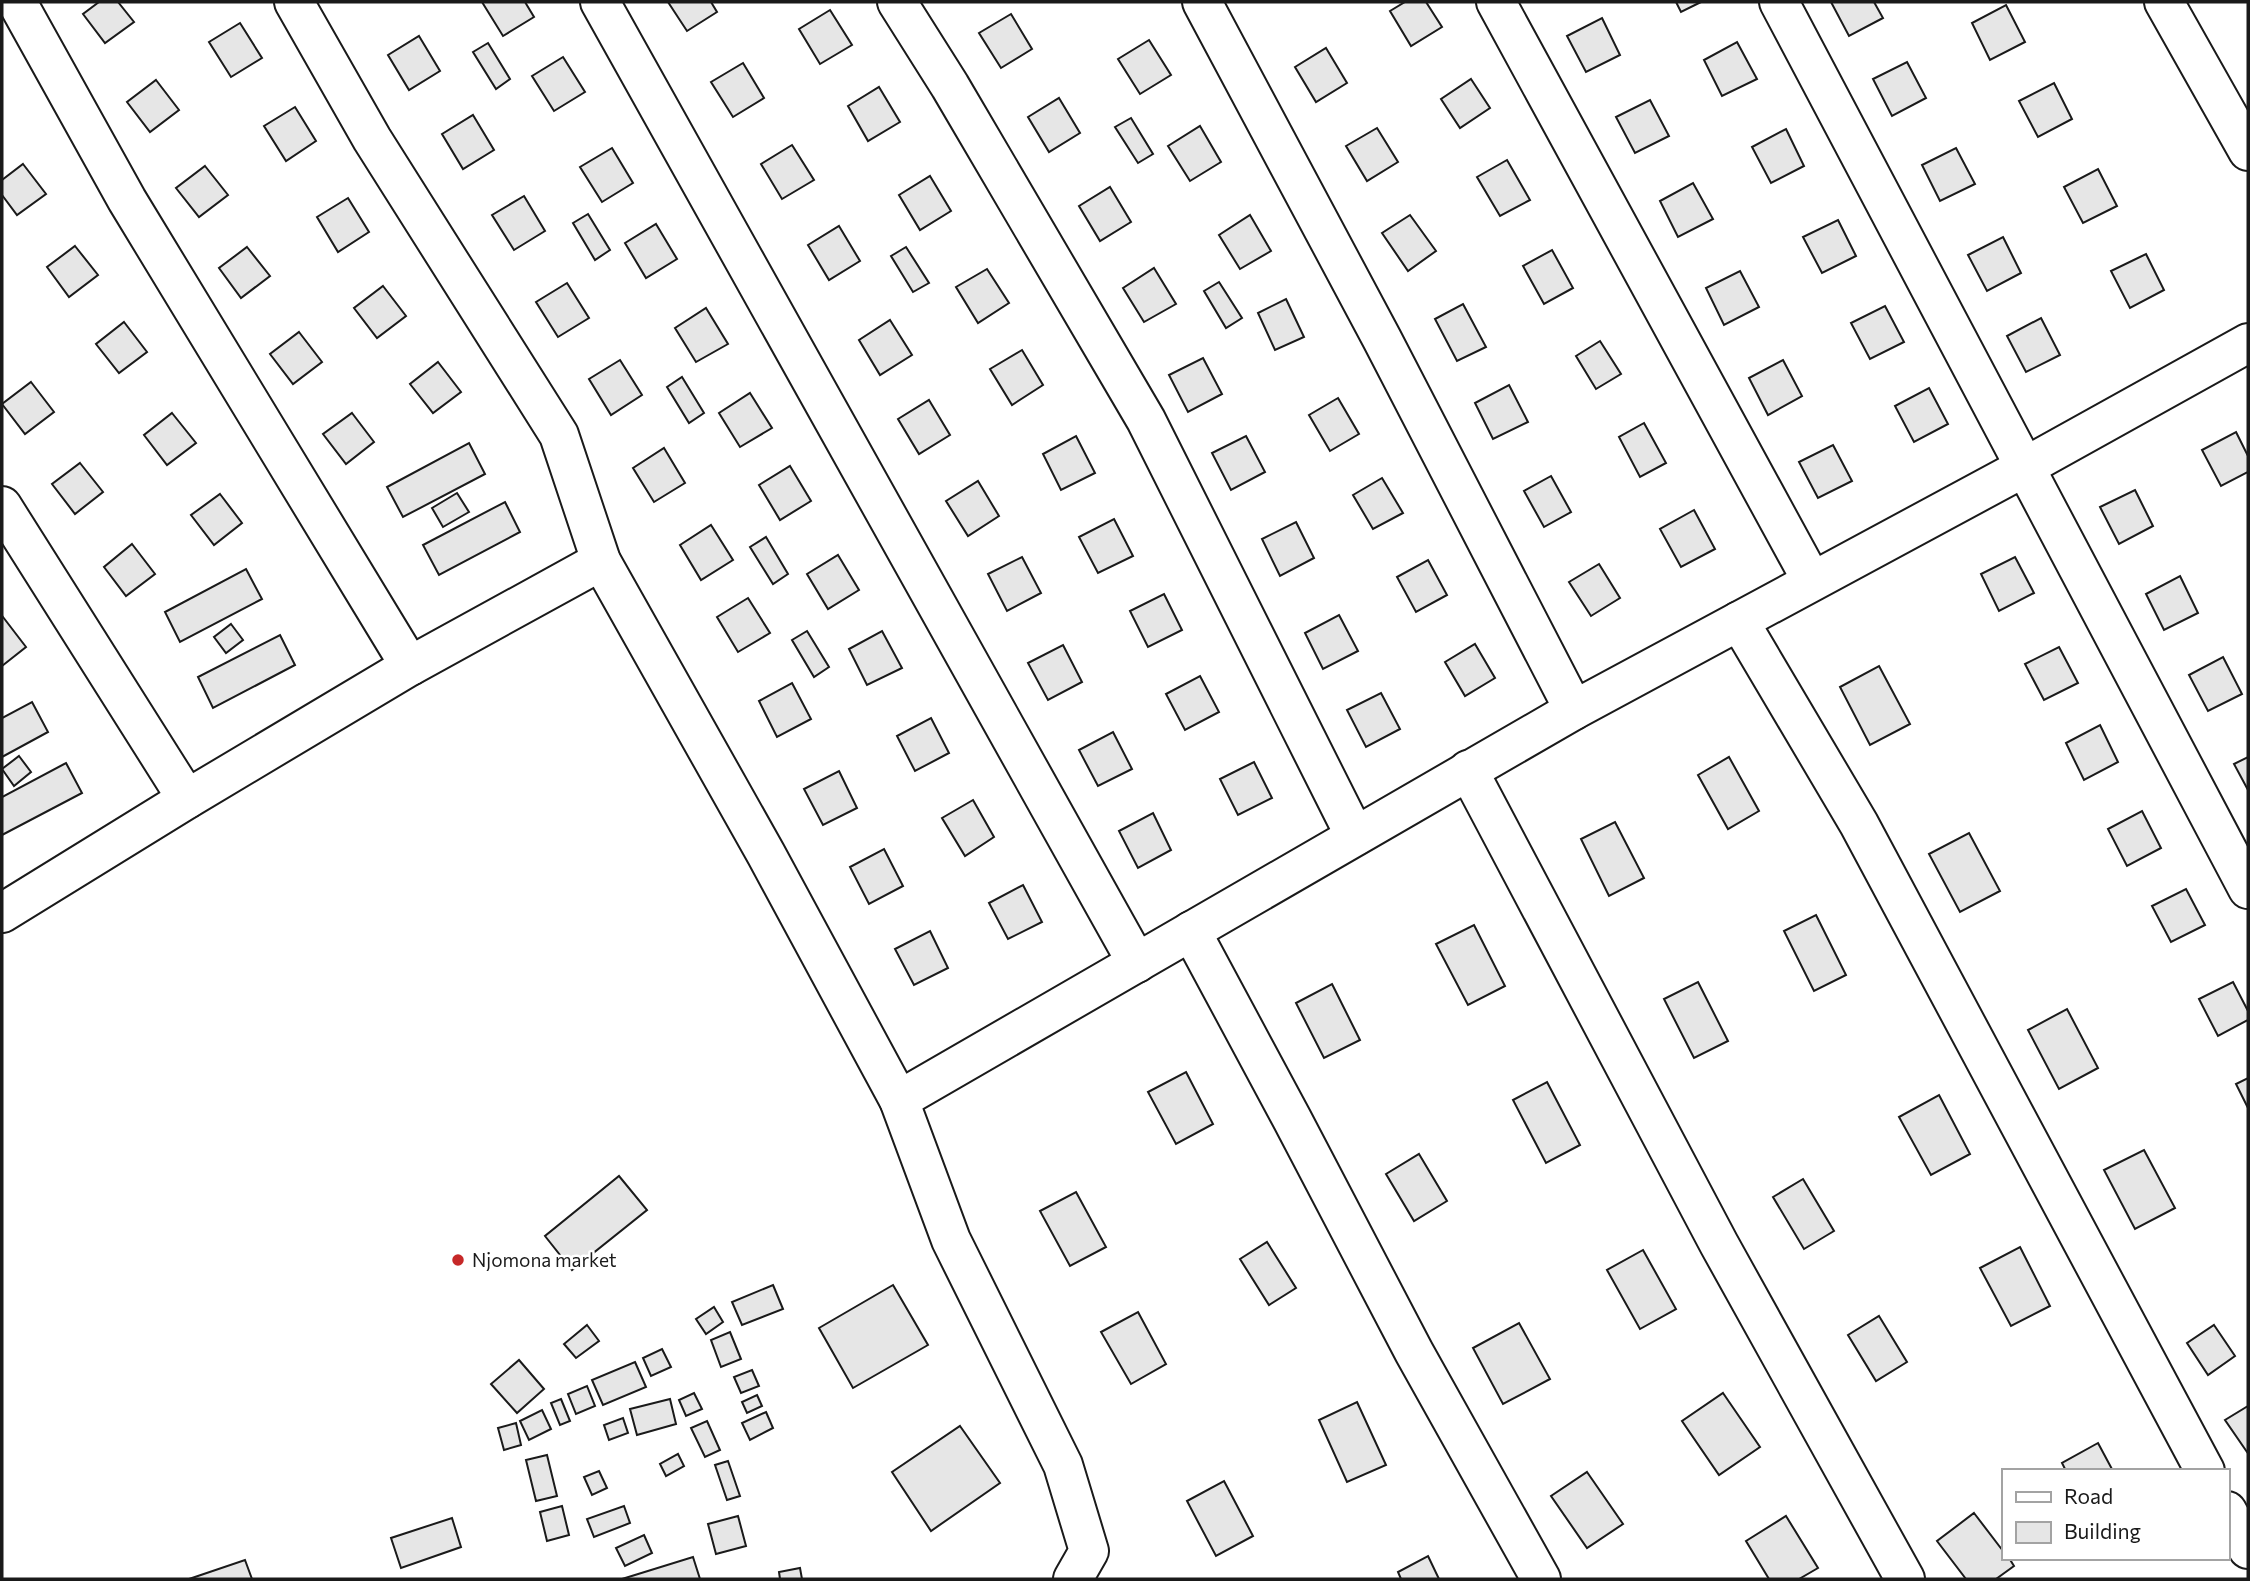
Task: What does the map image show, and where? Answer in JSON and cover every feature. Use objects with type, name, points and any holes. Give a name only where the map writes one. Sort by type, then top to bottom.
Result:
[{"type":"lane","points":[[17,2],[127,200],[410,666]]},
{"type":"lane","points":[[294,2],[372,139],[559,435],[601,561],[766,854],[899,1100],[951,1240],[1063,1465],[1089,1551],[1080,1577]]},
{"type":"lane","points":[[600,2],[1137,963]]},
{"type":"lane","points":[[897,2],[950,86],[1146,420],[1354,836]]},
{"type":"lane","points":[[1202,2],[1382,339],[1574,710]]},
{"type":"lane","points":[[1496,2],[1812,581]]},
{"type":"lane","points":[[1779,2],[2248,889]]},
{"type":"lane","points":[[2164,2],[2248,151]]},
{"type":"lane","points":[[899,1100],[1574,710],[2025,467],[2248,343]]},
{"type":"lane","points":[[2,506],[187,799]]},
{"type":"lane","points":[[2,913],[410,666],[601,561]]},
{"type":"lane","points":[[1739,621],[1859,824],[2204,1469]]},
{"type":"lane","points":[[1468,770],[1719,1244],[1905,1579]]},
{"type":"lane","points":[[1191,930],[1414,1352],[1541,1579]]},
{"type":"lane","points":[[2229,1515],[2248,1549]]},
{"type":"building","points":[[99,2],[118,2],[134,22],[105,43],[83,14]]},
{"type":"building","points":[[482,2],[525,2],[534,17],[503,36]]},
{"type":"building","points":[[668,2],[711,2],[717,12],[687,31]]},
{"type":"building","points":[[1405,2],[1426,2],[1442,27],[1411,46],[1390,11]]},
{"type":"building","points":[[1676,2],[1701,2],[1681,12]]},
{"type":"building","points":[[1831,2],[1874,2],[1883,18],[1849,36]]},
{"type":"building","points":[[2006,5],[2025,42],[1990,60],[1972,23]]},
{"type":"building","points":[[830,10],[852,45],[820,64],[799,29]]},
{"type":"building","points":[[1011,14],[1032,49],[1001,68],[979,33]]},
{"type":"building","points":[[1602,18],[1620,55],[1586,72],[1567,36]]},
{"type":"building","points":[[240,23],[262,58],[231,77],[209,42]]},
{"type":"building","points":[[419,36],[440,71],[409,90],[388,55]]},
{"type":"building","points":[[1149,40],[1171,75],[1140,94],[1118,59]]},
{"type":"building","points":[[1737,42],[1757,79],[1722,96],[1704,60]]},
{"type":"building","points":[[488,43],[510,79],[496,89],[473,52]]},
{"type":"building","points":[[1326,48],[1347,83],[1316,102],[1295,67]]},
{"type":"building","points":[[563,57],[585,92],[554,111],[532,76]]},
{"type":"building","points":[[1907,62],[1926,98],[1892,116],[1873,79]]},
{"type":"building","points":[[743,63],[764,98],[733,117],[711,82]]},
{"type":"building","points":[[1471,79],[1490,108],[1460,128],[1441,99]]},
{"type":"building","points":[[156,80],[179,110],[150,132],[127,102]]},
{"type":"building","points":[[2054,83],[2072,119],[2038,137],[2019,101]]},
{"type":"building","points":[[879,87],[900,122],[868,141],[848,106]]},
{"type":"building","points":[[1059,98],[1080,133],[1049,152],[1028,117]]},
{"type":"building","points":[[1650,100],[1669,136],[1635,153],[1616,117]]},
{"type":"building","points":[[295,107],[316,141],[286,161],[264,126]]},
{"type":"building","points":[[473,115],[494,150],[463,169],[442,134]]},
{"type":"building","points":[[1131,118],[1153,154],[1138,163],[1115,127]]},
{"type":"building","points":[[1200,126],[1221,162],[1190,181],[1168,146]]},
{"type":"building","points":[[1377,128],[1398,162],[1367,181],[1346,146]]},
{"type":"building","points":[[1786,129],[1804,166],[1771,183],[1752,147]]},
{"type":"building","points":[[792,145],[814,180],[782,199],[761,164]]},
{"type":"building","points":[[612,148],[633,183],[602,202],[580,167]]},
{"type":"building","points":[[1956,148],[1975,184],[1940,201],[1922,165]]},
{"type":"building","points":[[1507,160],[1530,200],[1500,216],[1477,177]]},
{"type":"building","points":[[23,164],[46,194],[17,215],[2,195],[2,180]]},
{"type":"building","points":[[205,166],[228,195],[199,217],[176,188]]},
{"type":"building","points":[[2098,169],[2117,206],[2083,223],[2064,187]]},
{"type":"building","points":[[930,176],[951,211],[920,230],[899,195]]},
{"type":"building","points":[[1693,183],[1713,219],[1678,237],[1660,201]]},
{"type":"building","points":[[1110,187],[1131,222],[1100,241],[1079,206]]},
{"type":"building","points":[[524,196],[545,231],[514,250],[492,215]]},
{"type":"building","points":[[348,198],[369,232],[338,252],[317,217]]},
{"type":"building","points":[[588,214],[610,250],[595,260],[573,223]]},
{"type":"building","points":[[1250,215],[1271,251],[1240,269],[1219,235]]},
{"type":"building","points":[[1410,215],[1436,251],[1408,271],[1382,233]]},
{"type":"building","points":[[1838,220],[1856,256],[1822,273],[1803,237]]},
{"type":"building","points":[[656,224],[677,259],[646,278],[625,243]]},
{"type":"building","points":[[839,226],[860,261],[829,280],[808,245]]},
{"type":"building","points":[[2003,237],[2021,273],[1987,291],[1968,255]]},
{"type":"building","points":[[75,246],[98,275],[69,297],[47,267]]},
{"type":"building","points":[[247,247],[270,276],[241,298],[219,268]]},
{"type":"building","points":[[906,247],[929,283],[913,292],[891,256]]},
{"type":"building","points":[[1552,250],[1573,288],[1544,304],[1523,266]]},
{"type":"building","points":[[2146,254],[2164,290],[2130,308],[2111,271]]},
{"type":"building","points":[[1154,268],[1176,304],[1144,322],[1123,288]]},
{"type":"building","points":[[987,269],[1009,303],[978,323],[956,287]]},
{"type":"building","points":[[1740,271],[1759,307],[1724,325],[1706,288]]},
{"type":"building","points":[[1219,282],[1242,318],[1226,328],[1204,291]]},
{"type":"building","points":[[567,283],[589,318],[558,337],[536,302]]},
{"type":"building","points":[[383,286],[406,316],[377,338],[354,308]]},
{"type":"building","points":[[1286,299],[1304,337],[1275,350],[1258,313]]},
{"type":"building","points":[[1463,304],[1486,347],[1457,361],[1435,319]]},
{"type":"building","points":[[1885,306],[1904,342],[1870,359],[1851,323]]},
{"type":"building","points":[[706,308],[728,344],[696,362],[675,328]]},
{"type":"building","points":[[2041,318],[2060,355],[2026,372],[2007,336]]},
{"type":"building","points":[[890,320],[912,355],[880,375],[859,340]]},
{"type":"building","points":[[124,322],[147,352],[119,373],[96,344]]},
{"type":"building","points":[[299,332],[322,362],[293,384],[270,354]]},
{"type":"building","points":[[1600,341],[1621,374],[1596,389],[1576,356]]},
{"type":"building","points":[[1022,350],[1043,385],[1012,405],[990,369]]},
{"type":"building","points":[[1203,358],[1222,394],[1188,412],[1169,375]]},
{"type":"building","points":[[620,360],[642,395],[611,415],[589,379]]},
{"type":"building","points":[[1783,360],[1802,396],[1768,415],[1749,378]]},
{"type":"building","points":[[438,362],[461,392],[433,413],[410,384]]},
{"type":"building","points":[[682,377],[704,413],[689,423],[667,387]]},
{"type":"building","points":[[31,382],[54,412],[25,434],[2,404]]},
{"type":"building","points":[[1509,385],[1528,422],[1493,439],[1475,403]]},
{"type":"building","points":[[1929,388],[1948,424],[1914,442],[1895,406]]},
{"type":"building","points":[[750,393],[772,428],[740,447],[719,413]]},
{"type":"building","points":[[1338,398],[1359,434],[1330,451],[1309,415]]},
{"type":"building","points":[[929,400],[950,435],[919,454],[898,419]]},
{"type":"building","points":[[172,413],[196,443],[167,465],[144,435]]},
{"type":"building","points":[[352,413],[374,442],[346,464],[323,434]]},
{"type":"building","points":[[1644,423],[1666,463],[1640,477],[1619,437]]},
{"type":"building","points":[[2236,432],[2248,456],[2248,472],[2221,486],[2202,450]]},
{"type":"building","points":[[1076,436],[1095,473],[1061,490],[1043,454]]},
{"type":"building","points":[[1246,436],[1265,472],[1231,490],[1212,453]]},
{"type":"building","points":[[469,443],[485,474],[403,517],[387,487]]},
{"type":"building","points":[[1833,445],[1852,481],[1818,498],[1799,462]]},
{"type":"building","points":[[664,448],[685,483],[654,502],[633,468]]},
{"type":"building","points":[[80,463],[103,492],[75,514],[52,484]]},
{"type":"building","points":[[790,466],[811,501],[780,520],[759,485]]},
{"type":"building","points":[[1551,476],[1571,512],[1544,527],[1524,491]]},
{"type":"building","points":[[1382,478],[1403,513],[1373,529],[1353,495]]},
{"type":"building","points":[[978,481],[999,516],[968,536],[946,501]]},
{"type":"building","points":[[2135,490],[2153,526],[2119,544],[2100,507]]},
{"type":"building","points":[[457,493],[469,512],[443,527],[432,508]]},
{"type":"building","points":[[220,494],[242,523],[214,545],[191,515]]},
{"type":"building","points":[[505,502],[520,532],[439,575],[423,545]]},
{"type":"building","points":[[1694,510],[1715,549],[1681,567],[1660,529]]},
{"type":"building","points":[[1114,519],[1133,556],[1098,573],[1079,537]]},
{"type":"building","points":[[1296,522],[1314,558],[1280,576],[1262,539]]},
{"type":"building","points":[[711,525],[733,560],[701,580],[680,545]]},
{"type":"building","points":[[766,537],[788,574],[773,584],[750,547]]},
{"type":"building","points":[[132,544],[155,574],[126,596],[104,567]]},
{"type":"building","points":[[838,555],[859,590],[828,609],[807,574]]},
{"type":"building","points":[[1022,557],[1041,593],[1007,611],[988,574]]},
{"type":"building","points":[[2015,557],[2034,593],[1999,611],[1981,574]]},
{"type":"building","points":[[1428,560],[1447,595],[1416,612],[1397,577]]},
{"type":"building","points":[[1599,564],[1620,598],[1591,616],[1569,582]]},
{"type":"building","points":[[246,569],[262,599],[180,642],[165,612]]},
{"type":"building","points":[[2180,576],[2198,613],[2164,630],[2146,594]]},
{"type":"building","points":[[1164,594],[1182,630],[1148,647],[1130,611]]},
{"type":"building","points":[[748,598],[770,633],[738,652],[717,617]]},
{"type":"building","points":[[1339,615],[1358,651],[1323,669],[1305,633]]},
{"type":"building","points":[[2,618],[26,647],[2,666]]},
{"type":"building","points":[[231,624],[243,640],[226,653],[214,637]]},
{"type":"building","points":[[807,631],[829,667],[814,677],[792,640]]},
{"type":"building","points":[[882,631],[902,668],[867,685],[849,649]]},
{"type":"building","points":[[280,635],[295,665],[213,708],[198,677]]},
{"type":"building","points":[[1475,644],[1495,678],[1465,696],[1445,662]]},
{"type":"building","points":[[1063,645],[1082,682],[1048,700],[1028,663]]},
{"type":"building","points":[[2059,647],[2078,683],[2044,700],[2025,664]]},
{"type":"building","points":[[2223,657],[2242,694],[2208,711],[2189,675]]},
{"type":"building","points":[[1879,666],[1910,724],[1870,745],[1840,687]]},
{"type":"building","points":[[1200,676],[1219,712],[1185,730],[1166,694]]},
{"type":"building","points":[[792,683],[811,719],[777,737],[759,701]]},
{"type":"building","points":[[1381,693],[1400,729],[1366,747],[1347,710]]},
{"type":"building","points":[[32,702],[48,732],[2,757],[2,718]]},
{"type":"building","points":[[931,718],[949,753],[915,771],[897,736]]},
{"type":"building","points":[[2100,725],[2118,762],[2084,780],[2066,743]]},
{"type":"building","points":[[1113,732],[1132,769],[1098,786],[1079,750]]},
{"type":"building","points":[[19,756],[31,772],[14,786],[2,769]]},
{"type":"building","points":[[1729,757],[1759,811],[1728,829],[1698,775]]},
{"type":"building","points":[[2248,757],[2248,790],[2234,764]]},
{"type":"building","points":[[1254,762],[1272,798],[1238,815],[1220,779]]},
{"type":"building","points":[[66,763],[82,793],[2,835],[2,797]]},
{"type":"building","points":[[839,771],[857,808],[823,825],[804,789]]},
{"type":"building","points":[[973,800],[994,837],[965,856],[942,818]]},
{"type":"building","points":[[2142,811],[2161,848],[2127,866],[2108,829]]},
{"type":"building","points":[[1153,813],[1171,850],[1138,868],[1119,831]]},
{"type":"building","points":[[1615,822],[1644,878],[1609,896],[1581,839]]},
{"type":"building","points":[[1969,833],[2000,891],[1960,912],[1929,854]]},
{"type":"building","points":[[884,849],[903,886],[869,904],[850,867]]},
{"type":"building","points":[[1023,885],[1042,922],[1008,939],[989,903]]},
{"type":"building","points":[[2186,889],[2205,925],[2171,942],[2152,906]]},
{"type":"building","points":[[1816,915],[1846,975],[1814,991],[1784,931]]},
{"type":"building","points":[[1474,925],[1505,986],[1468,1005],[1436,944]]},
{"type":"building","points":[[930,931],[948,968],[914,985],[895,949]]},
{"type":"building","points":[[1698,982],[1728,1041],[1694,1058],[1664,999]]},
{"type":"building","points":[[2233,982],[2248,1011],[2248,1020],[2218,1036],[2199,999]]},
{"type":"building","points":[[1332,984],[1360,1040],[1324,1058],[1296,1003]]},
{"type":"building","points":[[2067,1009],[2098,1068],[2059,1089],[2028,1030]]},
{"type":"building","points":[[1186,1072],[1213,1124],[1176,1144],[1148,1092]]},
{"type":"building","points":[[2248,1078],[2248,1108],[2236,1084]]},
{"type":"building","points":[[1547,1082],[1580,1145],[1546,1163],[1513,1100]]},
{"type":"building","points":[[1939,1095],[1970,1154],[1931,1175],[1899,1117]]},
{"type":"building","points":[[2144,1150],[2175,1208],[2135,1229],[2104,1170]]},
{"type":"building","points":[[1419,1154],[1447,1201],[1414,1221],[1386,1174]]},
{"type":"building","points":[[619,1176],[647,1210],[572,1270],[545,1236]]},
{"type":"building","points":[[1803,1179],[1834,1231],[1804,1249],[1773,1197]]},
{"type":"building","points":[[1076,1192],[1106,1247],[1070,1266],[1040,1211]]},
{"type":"building","points":[[1267,1242],[1296,1288],[1269,1305],[1240,1259]]},
{"type":"building","points":[[2020,1247],[2050,1306],[2011,1326],[1980,1268]]},
{"type":"building","points":[[1643,1250],[1676,1309],[1640,1329],[1607,1270]]},
{"type":"building","points":[[773,1285],[783,1309],[742,1325],[732,1302]]},
{"type":"building","points":[[893,1285],[928,1345],[853,1388],[819,1328]]},
{"type":"building","points":[[714,1307],[723,1322],[706,1334],[696,1319]]},
{"type":"building","points":[[1138,1312],[1166,1364],[1131,1384],[1101,1332]]},
{"type":"building","points":[[1879,1316],[1907,1362],[1876,1381],[1848,1335]]},
{"type":"building","points":[[1519,1323],[1550,1379],[1503,1404],[1473,1348]]},
{"type":"building","points":[[587,1325],[599,1341],[576,1358],[564,1344]]},
{"type":"building","points":[[2214,1325],[2235,1356],[2208,1375],[2187,1343]]},
{"type":"building","points":[[730,1332],[741,1359],[721,1367],[711,1340]]},
{"type":"building","points":[[662,1349],[671,1367],[651,1376],[643,1358]]},
{"type":"building","points":[[519,1360],[544,1389],[517,1413],[491,1384]]},
{"type":"building","points":[[635,1362],[646,1387],[603,1405],[592,1380]]},
{"type":"building","points":[[752,1370],[759,1386],[741,1393],[734,1377]]},
{"type":"building","points":[[587,1386],[595,1406],[576,1414],[568,1394]]},
{"type":"building","points":[[694,1393],[702,1409],[686,1416],[679,1400]]},
{"type":"building","points":[[1723,1393],[1760,1447],[1719,1475],[1682,1421]]},
{"type":"building","points":[[757,1395],[762,1406],[747,1413],[742,1402]]},
{"type":"building","points":[[561,1399],[570,1421],[560,1425],[551,1403]]},
{"type":"building","points":[[670,1399],[676,1424],[637,1435],[630,1409]]},
{"type":"building","points":[[1357,1402],[1386,1465],[1347,1482],[1319,1420]]},
{"type":"building","points":[[2248,1406],[2248,1451],[2247,1452],[2225,1420]]},
{"type":"building","points":[[542,1410],[551,1429],[529,1440],[520,1421]]},
{"type":"building","points":[[766,1412],[773,1428],[750,1440],[742,1423]]},
{"type":"building","points":[[623,1418],[628,1433],[609,1440],[604,1425]]},
{"type":"building","points":[[707,1421],[720,1450],[705,1457],[691,1428]]},
{"type":"building","points":[[516,1423],[521,1445],[504,1450],[498,1428]]},
{"type":"building","points":[[960,1426],[1000,1483],[931,1531],[892,1472]]},
{"type":"building","points":[[2098,1443],[2112,1469],[2065,1469],[2062,1463]]},
{"type":"building","points":[[678,1454],[684,1466],[666,1476],[660,1464]]},
{"type":"building","points":[[547,1455],[557,1496],[536,1501],[526,1460]]},
{"type":"building","points":[[728,1461],[740,1496],[727,1500],[715,1465]]},
{"type":"building","points":[[599,1471],[607,1488],[592,1495],[584,1477]]},
{"type":"building","points":[[1587,1472],[1623,1524],[1587,1548],[1551,1496]]},
{"type":"building","points":[[1224,1481],[1253,1536],[1216,1556],[1187,1501]]},
{"type":"building","points":[[562,1506],[569,1535],[547,1541],[540,1512]]},
{"type":"building","points":[[624,1506],[630,1523],[594,1537],[587,1519]]},
{"type":"building","points":[[1974,1513],[2002,1550],[2002,1560],[2010,1560],[2014,1566],[1996,1579],[1966,1579],[1937,1541]]},
{"type":"building","points":[[738,1516],[746,1546],[716,1554],[708,1524]]},
{"type":"building","points":[[1786,1516],[1818,1568],[1799,1579],[1769,1579],[1746,1541]]},
{"type":"building","points":[[452,1518],[461,1547],[401,1568],[391,1538]]},
{"type":"building","points":[[644,1535],[652,1553],[625,1566],[616,1548]]},
{"type":"building","points":[[1428,1556],[1439,1579],[1401,1579],[1398,1572]]},
{"type":"building","points":[[693,1557],[700,1579],[622,1579]]},
{"type":"building","points":[[245,1560],[252,1579],[189,1579]]},
{"type":"building","points":[[800,1568],[802,1579],[780,1579],[779,1572]]},
{"type":"place","name":"Njomona market","points":[[458,1260]]}]
